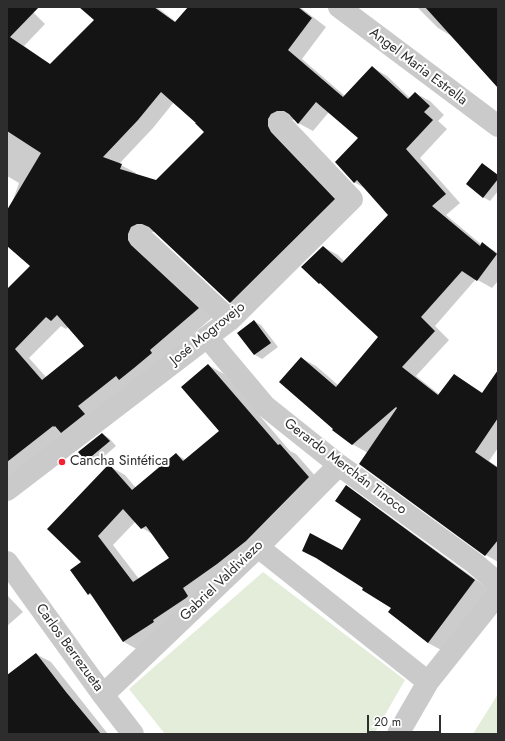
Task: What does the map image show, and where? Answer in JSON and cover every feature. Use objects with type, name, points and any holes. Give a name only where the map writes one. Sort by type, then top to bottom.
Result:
[{"type":"street","name":"Angel Maria Estrella","points":[[339,7],[498,126]]},
{"type":"street","name":"José Mogrovejo","points":[[7,490],[230,320],[352,199],[280,123]]},
{"type":"street","points":[[140,236],[230,320]]},
{"type":"street","name":"Gerardo Merchán Tinoco","points":[[207,337],[265,406],[339,465],[473,562],[498,583]]},
{"type":"street","name":"Gabriel Valdiviezo","points":[[103,695],[258,547],[339,465]]},
{"type":"street","points":[[258,547],[428,682]]},
{"type":"street","name":"Carlos Berrezueta","points":[[7,562],[133,734]]},
{"type":"street","points":[[400,733],[428,682],[498,594]]},
{"type":"green space","points":[[263,572],[405,680],[374,734],[165,734],[129,689]]},
{"type":"green space","points":[[498,694],[498,734],[473,734]]},
{"type":"building","points":[[7,7],[39,7],[10,37],[50,64],[94,20],[79,7],[154,7],[175,22],[188,7],[298,7],[312,18],[288,50],[343,97],[372,66],[408,99],[415,92],[430,106],[424,112],[433,120],[406,149],[446,194],[432,206],[480,246],[482,242],[497,254],[477,281],[462,271],[421,317],[435,331],[402,367],[438,395],[454,374],[482,393],[498,370],[498,418],[475,452],[498,468],[498,540],[485,556],[359,464],[397,408],[396,407],[352,445],[332,430],[333,429],[279,382],[301,357],[336,387],[378,337],[301,267],[323,246],[342,263],[388,215],[357,180],[354,183],[335,162],[358,138],[316,102],[298,124],[289,114],[284,111],[277,111],[271,114],[268,119],[268,126],[271,132],[335,199],[230,303],[149,227],[142,224],[137,224],[131,227],[128,234],[128,240],[131,245],[199,308],[150,350],[152,353],[134,368],[119,380],[116,376],[78,406],[85,414],[61,433],[55,426],[53,426],[7,462],[7,289],[30,266],[7,246],[7,210],[41,153],[7,131]],"holes":[[[161,92],[204,132],[156,180],[120,169],[122,164],[103,157],[138,120]],[[57,315],[84,346],[42,380],[15,349],[46,317],[51,321]]]},
{"type":"building","points":[[425,7],[498,7],[498,88]]},
{"type":"building","points":[[482,163],[498,175],[498,179],[483,198],[466,184]]},
{"type":"building","points":[[254,320],[271,343],[254,355],[237,333]]},
{"type":"building","points":[[208,364],[278,445],[280,444],[309,477],[246,541],[183,588],[188,596],[186,598],[153,620],[154,622],[123,642],[90,593],[88,595],[70,570],[81,562],[47,529],[109,464],[132,490],[176,453],[183,461],[219,431],[181,387]],"holes":[[[123,509],[141,529],[146,526],[169,558],[133,582],[98,536]]]},
{"type":"building","points":[[102,433],[110,441],[86,461],[78,452]]},
{"type":"building","points":[[346,485],[475,580],[428,643],[388,612],[391,608],[362,590],[363,588],[316,558],[302,551],[310,533],[342,550],[361,519],[335,501]]},
{"type":"building","points":[[36,653],[101,734],[7,734],[7,675]]},
{"type":"place","name":"Cancha Sintética","points":[[62,462]]}]
